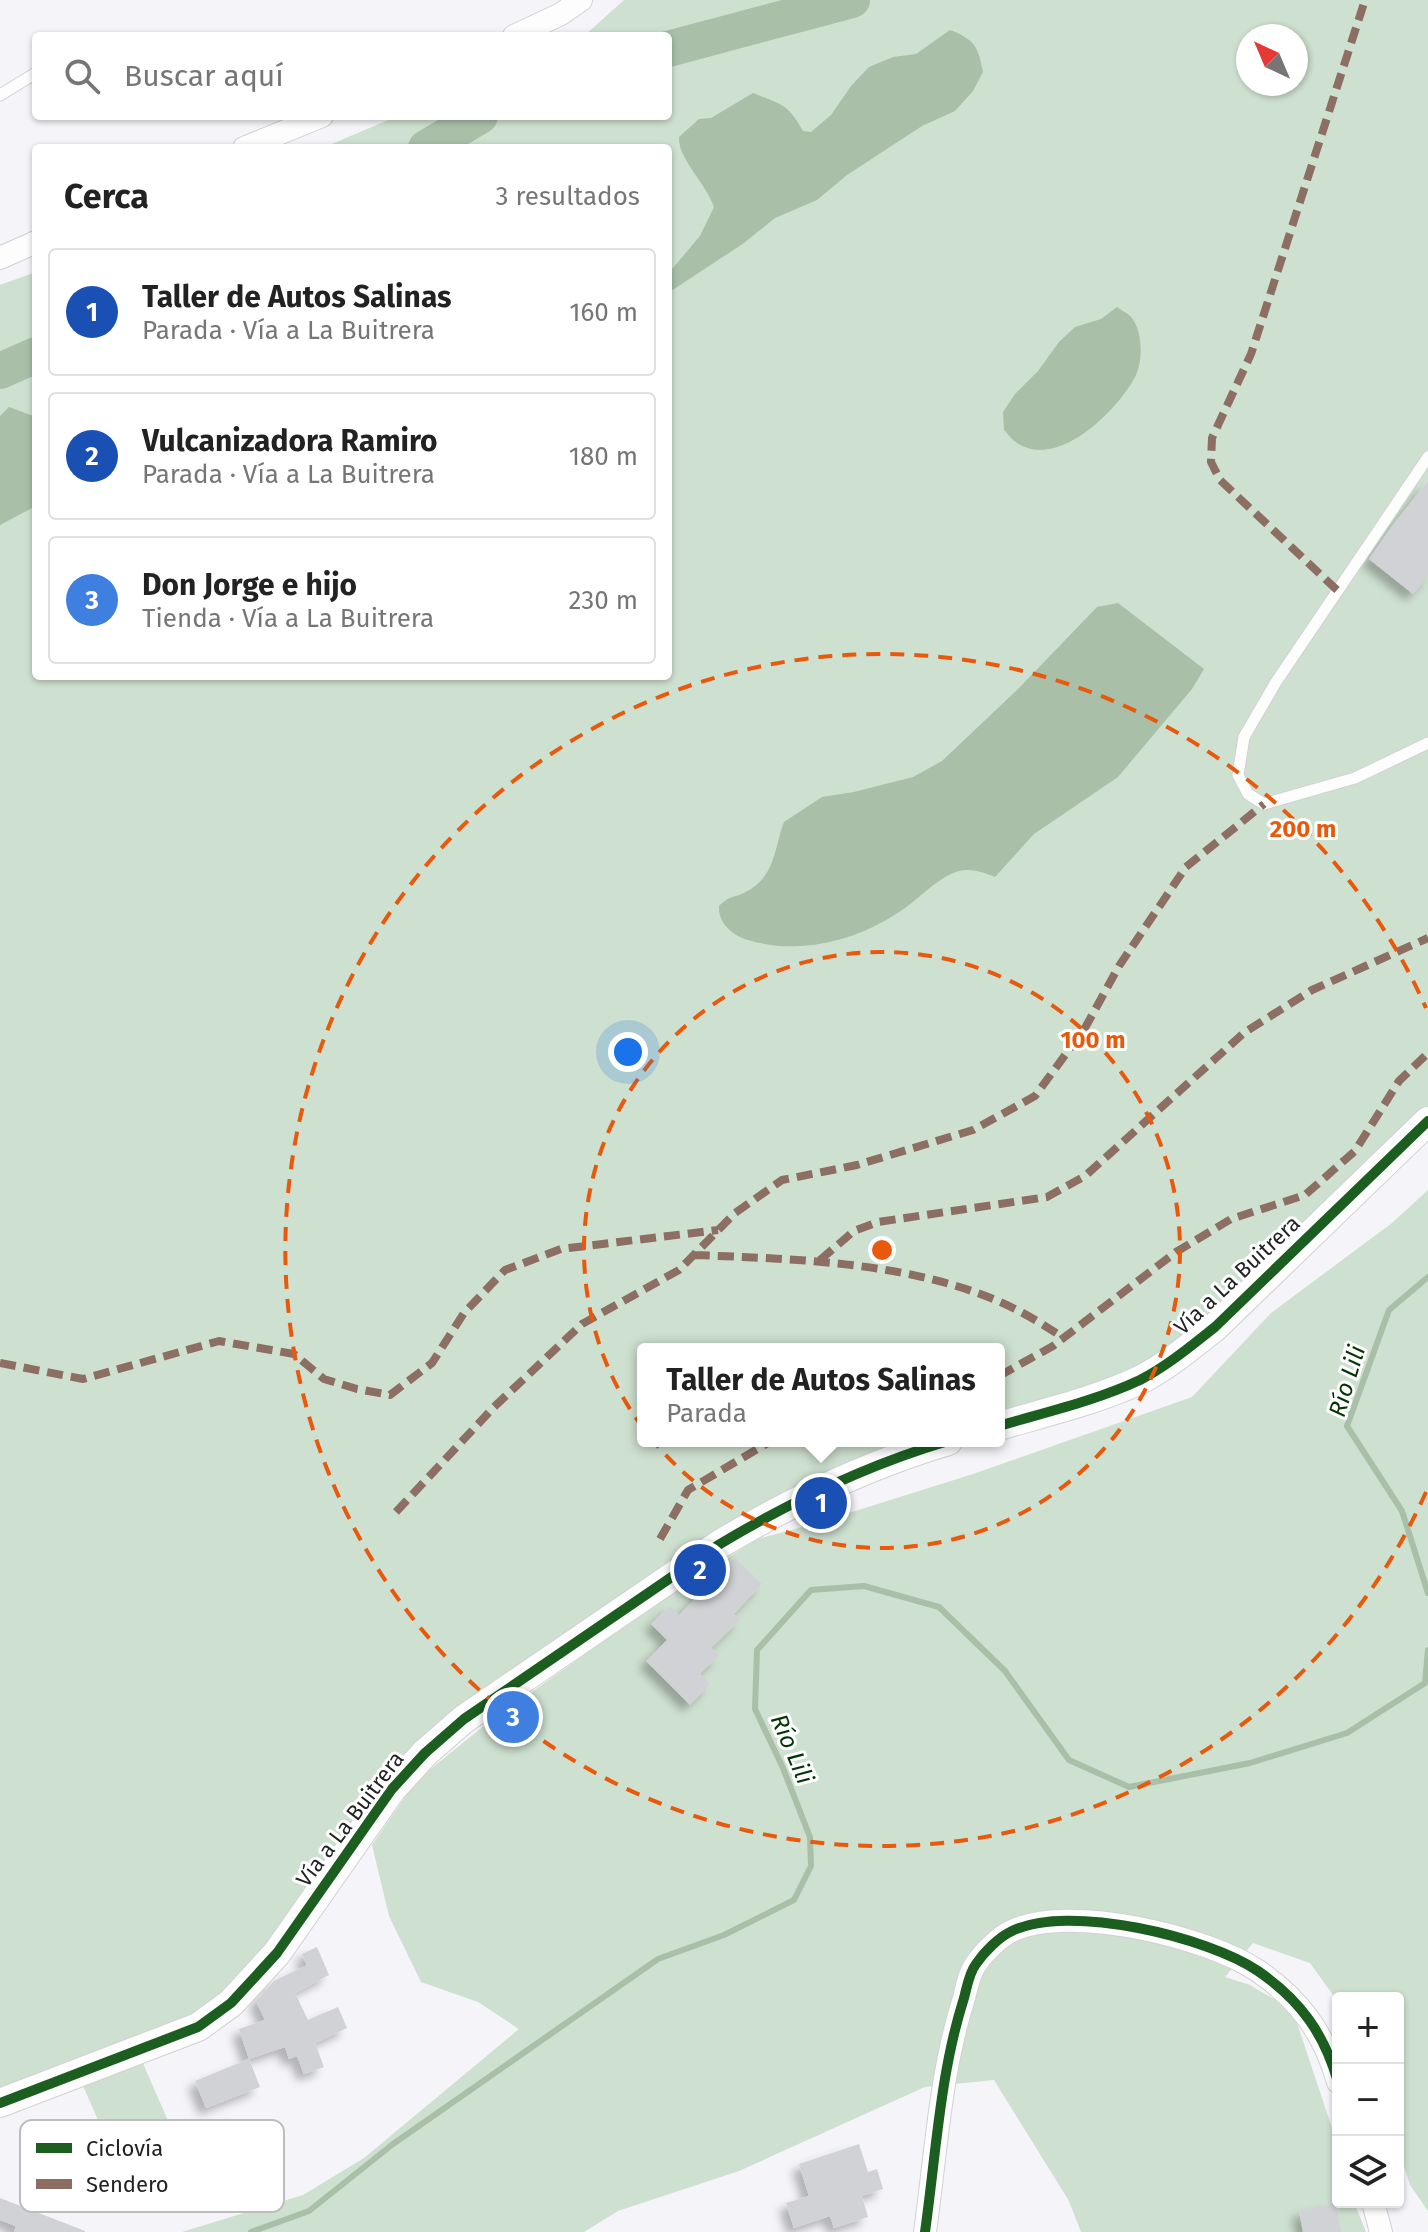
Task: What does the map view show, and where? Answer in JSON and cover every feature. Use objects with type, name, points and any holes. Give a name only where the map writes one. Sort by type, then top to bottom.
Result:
[{"type":"street","points":[[523,32],[561,14],[581,0]]},
{"type":"street","points":[[254,144],[312,120]]},
{"type":"street","points":[[0,258],[32,244]]},
{"type":"street","name":"Vía a La Buitrera","points":[[1005,1424],[1101,1397],[1141,1379],[1180,1356],[1215,1327],[1428,1121]]},
{"type":"street","name":"Vía a La Buitrera","points":[[1,2105],[198,2027],[215,2016],[277,1953],[392,1789],[425,1753],[464,1719],[695,1561],[764,1518],[808,1495],[928,1447]]},
{"type":"street","points":[[925,2232],[951,2039],[974,1966],[1012,1931],[1047,1922],[1087,1920],[1134,1927],[1211,1949],[1256,1970],[1307,2015],[1333,2064]]},
{"type":"street","points":[[1375,2208],[1381,2232]]},
{"type":"lane","points":[[0,95],[32,75]]},
{"type":"lane","points":[[1428,457],[1276,682],[1244,737],[1238,775],[1248,794],[1264,804],[1355,778],[1428,743]]},
{"type":"shaded area","points":[[624,0],[1428,0],[1428,1121],[1180,1356],[1005,1424],[1005,1343],[637,1343],[637,1447],[932,1447],[808,1495],[464,1719],[231,2003],[0,2103],[0,285],[32,273],[32,680],[672,680],[672,144],[332,144],[388,120],[672,120],[672,32],[588,32]]},
{"type":"shaded area","points":[[950,30],[974,45],[983,72],[973,91],[955,111],[922,126],[847,175],[817,200],[775,218],[744,243],[672,290],[672,269],[700,236],[714,207],[683,154],[679,137],[699,119],[711,118],[753,93],[783,106],[803,131],[811,132],[831,115],[869,67],[893,57],[916,54]]},
{"type":"shaded area","points":[[1117,307],[1132,318],[1140,339],[1138,371],[1126,391],[1101,420],[1068,443],[1050,449],[1033,449],[1015,442],[1004,430],[1003,412],[1015,394],[1075,327],[1101,319]]},
{"type":"shaded area","points":[[9,407],[32,416],[32,508],[0,525],[0,416]]},
{"type":"shaded area","points":[[1118,603],[1204,669],[1192,689],[1118,777],[1034,834],[995,877],[972,870],[955,872],[869,929],[830,942],[789,946],[748,940],[727,928],[719,906],[729,898],[746,892],[763,878],[769,870],[784,822],[822,797],[913,777],[942,761],[1019,688],[1097,607]]},
{"type":"shaded area","points":[[1428,1190],[1428,2211],[1410,2185],[1404,2166],[1404,1992],[1332,1994],[1310,1963],[1253,1943],[1225,1977],[1250,1985],[1279,2002],[1296,2020],[1332,2128],[1332,2208],[1356,2208],[1366,2232],[1081,2232],[1069,2201],[994,2080],[925,2087],[739,2171],[618,2211],[584,2232],[182,2232],[247,2212],[284,2212],[284,2201],[303,2195],[364,2158],[519,2029],[478,2002],[421,1982],[389,1916],[372,1845],[416,1781],[480,1729],[647,1610],[757,1539],[973,1474],[1192,1397],[1271,1313],[1392,1223]]},
{"type":"shaded area","points":[[141,2059],[168,2120],[98,2120],[83,2086]]},
{"type":"building","points":[[1428,481],[1428,576],[1413,594],[1369,559]]},
{"type":"building","points":[[735,1558],[762,1584],[734,1614],[740,1620],[711,1648],[719,1655],[700,1674],[710,1684],[690,1705],[646,1661],[667,1640],[651,1624],[670,1606],[679,1615]]},
{"type":"building","points":[[317,1947],[329,1975],[295,1993],[308,2020],[338,2007],[347,2028],[315,2043],[324,2067],[304,2074],[297,2056],[289,2059],[285,2047],[249,2059],[239,2029],[265,2020],[256,2001],[274,1981],[307,1965],[302,1954]]},
{"type":"building","points":[[249,2059],[260,2087],[206,2108],[195,2081]]},
{"type":"building","points":[[859,2144],[868,2172],[877,2169],[883,2189],[862,2196],[868,2217],[834,2228],[830,2216],[794,2228],[786,2203],[809,2196],[799,2164]]},
{"type":"building","points":[[0,2198],[20,2206],[20,2212],[36,2212],[85,2232],[14,2232],[16,2226],[0,2220]]},
{"type":"building","points":[[1332,2204],[1332,2208],[1336,2208],[1341,2232],[1303,2232],[1299,2211]]},
{"type":"waterway","points":[[672,48],[852,0]]},
{"type":"waterway","points":[[433,144],[473,120]]},
{"type":"waterway","points":[[0,371],[32,357]]},
{"type":"waterway","name":"Río Lili","points":[[1428,1277],[1389,1310],[1347,1426],[1402,1511],[1428,1593]]},
{"type":"waterway","name":"Río Lili","points":[[251,2232],[309,2211],[393,2144],[658,1959],[724,1935],[794,1900],[811,1866],[810,1837],[783,1768],[755,1709],[757,1650],[811,1590],[864,1586],[939,1607],[1005,1671],[1069,1760],[1129,1787],[1250,1763],[1347,1733],[1425,1683],[1428,1650]]},
{"type":"marked path","points":[[1337,590],[1220,480],[1211,462],[1212,438],[1251,354],[1365,0]]},
{"type":"marked path","points":[[396,1512],[494,1407],[582,1324],[679,1270],[735,1213],[782,1180],[857,1165],[973,1130],[1035,1096],[1085,1028],[1119,966],[1186,867],[1264,804]]},
{"type":"marked path","points":[[820,1260],[854,1231],[878,1222],[1047,1197],[1085,1176],[1245,1032],[1312,990],[1428,938]]},
{"type":"marked path","points":[[1005,1373],[1053,1346],[1176,1252],[1231,1219],[1305,1195],[1355,1151],[1399,1081],[1428,1053]]},
{"type":"marked path","points":[[0,1363],[83,1379],[219,1341],[294,1354],[324,1379],[390,1395],[432,1363],[464,1313],[505,1270],[561,1249],[718,1230]]},
{"type":"marked path","points":[[694,1255],[817,1262],[901,1273],[980,1294],[1023,1313],[1064,1338]]},
{"type":"marked path","points":[[660,1539],[688,1490],[761,1447]]},
{"type":"cycle path","points":[[1005,1424],[1106,1394],[1140,1380],[1169,1362],[1215,1327],[1428,1121]]},
{"type":"cycle path","points":[[0,2103],[198,2027],[231,2003],[277,1953],[392,1789],[425,1753],[464,1719],[747,1528],[859,1473],[930,1447]]},
{"type":"cycle path","points":[[925,2232],[944,2084],[968,1980],[983,1955],[1012,1931],[1037,1923],[1101,1922],[1173,1936],[1235,1958],[1273,1982],[1298,2006],[1318,2033],[1332,2064]]},
{"type":"place","name":"Taller de Autos Salinas","points":[[821,1503]]},
{"type":"place","name":"Vulcanizadora Ramiro","points":[[700,1570]]},
{"type":"place","name":"Don Jorge e hijo","points":[[513,1717]]}]
